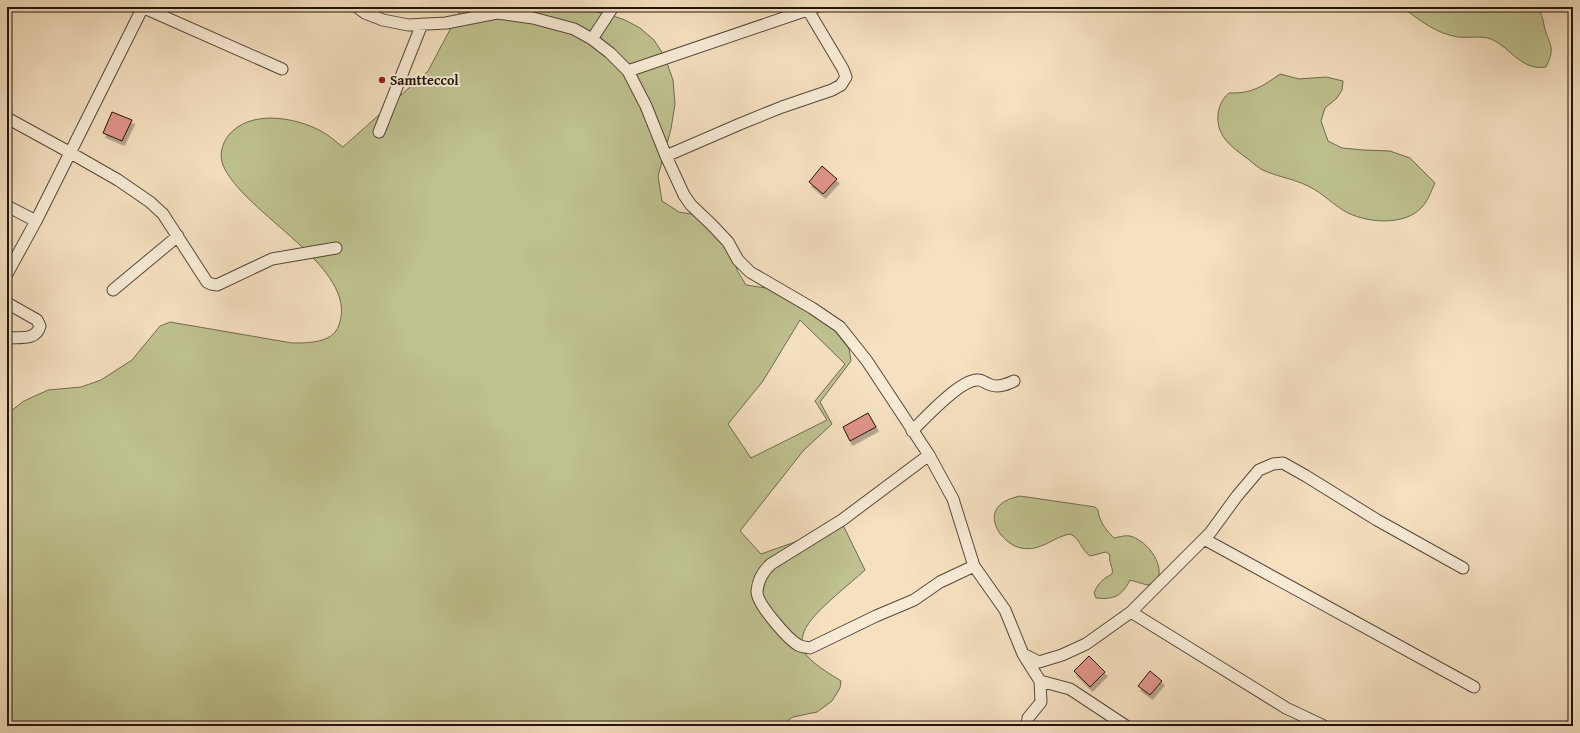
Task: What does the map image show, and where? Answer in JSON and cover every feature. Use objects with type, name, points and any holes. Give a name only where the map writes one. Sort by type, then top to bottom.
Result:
[{"type":"street","points":[[7,274],[36,221],[69,152],[143,7],[282,69]]},
{"type":"street","points":[[357,7],[365,13],[383,20],[408,25],[446,23],[497,13],[533,18],[574,29],[592,39],[610,53],[628,71],[646,106],[666,156],[684,195],[691,204],[728,242],[738,260],[758,278],[812,308],[840,327],[867,361],[929,455],[953,499],[974,566],[1005,610],[1023,654],[1040,681],[1041,702],[1028,718],[1027,726]]},
{"type":"street","points":[[592,39],[613,7]]},
{"type":"street","points":[[628,71],[812,8],[843,69],[846,77],[842,85],[832,90],[782,107],[666,156]]},
{"type":"street","points":[[379,132],[422,24]]},
{"type":"street","points":[[7,118],[118,180],[150,202],[163,214],[207,282],[211,284],[217,285],[272,259],[336,248]]},
{"type":"street","points":[[7,206],[36,221]]},
{"type":"street","points":[[113,290],[178,236]]},
{"type":"street","points":[[7,303],[37,320],[40,326],[38,332],[34,336],[7,338]]},
{"type":"street","points":[[912,431],[941,403],[969,380],[979,379],[992,386],[1000,386],[1014,381]]},
{"type":"street","points":[[929,455],[842,520],[771,564],[764,570],[760,578],[757,592],[761,603],[778,626],[797,644],[810,648],[876,616],[914,600],[940,582],[974,566]]},
{"type":"street","points":[[1023,654],[1039,662],[1062,655],[1086,644],[1131,612],[1204,539],[1259,470],[1273,464],[1283,463],[1377,520],[1464,568]]},
{"type":"street","points":[[1204,539],[1474,687]]},
{"type":"street","points":[[1131,612],[1286,708],[1324,726]]},
{"type":"street","points":[[1040,681],[1070,689],[1126,726]]},
{"type":"green space","points":[[462,7],[565,7],[608,14],[625,20],[640,28],[654,40],[665,57],[673,80],[675,104],[671,129],[658,176],[662,201],[679,212],[697,215],[731,254],[738,272],[746,285],[779,290],[820,312],[849,349],[851,361],[820,402],[832,424],[803,451],[740,531],[761,554],[843,525],[865,570],[818,612],[806,628],[802,641],[802,647],[806,655],[820,667],[841,681],[840,688],[832,701],[817,712],[793,717],[780,726],[7,726],[7,414],[24,401],[48,390],[81,387],[101,380],[132,360],[160,326],[170,322],[292,343],[320,341],[332,335],[339,325],[341,303],[333,282],[317,262],[253,203],[235,184],[223,165],[221,154],[224,142],[237,127],[260,119],[273,118],[286,119],[310,126],[324,133],[343,147],[428,71]],"holes":[[[800,320],[845,364],[815,401],[827,420],[751,458],[728,424],[763,381]]]},
{"type":"green space","points":[[1402,7],[1538,7],[1551,45],[1549,60],[1546,67],[1529,65],[1515,57],[1496,41],[1485,37],[1458,37],[1443,33],[1436,30]]},
{"type":"green space","points":[[1280,74],[1299,79],[1326,77],[1343,81],[1342,90],[1337,98],[1325,108],[1321,121],[1328,141],[1342,148],[1390,151],[1410,158],[1435,183],[1424,205],[1415,213],[1397,220],[1376,221],[1366,219],[1348,213],[1308,186],[1261,169],[1230,145],[1221,133],[1219,127],[1218,115],[1221,103],[1229,93],[1251,91]]},
{"type":"green space","points":[[1020,496],[1095,507],[1098,510],[1103,525],[1114,538],[1130,536],[1136,538],[1151,551],[1155,557],[1159,569],[1159,576],[1154,583],[1147,585],[1130,580],[1124,590],[1117,596],[1096,598],[1094,593],[1099,584],[1112,574],[1110,555],[1106,552],[1090,556],[1084,551],[1076,538],[1070,534],[1035,548],[1021,548],[1009,542],[999,532],[994,519],[998,507],[1005,501]]},
{"type":"building","points":[[112,112],[132,120],[122,141],[103,133]]},
{"type":"building","points":[[822,166],[837,179],[823,194],[809,182]]},
{"type":"building","points":[[868,413],[876,427],[850,441],[843,427]]},
{"type":"building","points":[[1089,656],[1105,672],[1090,687],[1074,671]]},
{"type":"building","points":[[1150,671],[1162,681],[1150,695],[1138,686]]},
{"type":"place","name":"Samtteccol","points":[[382,80]]}]
